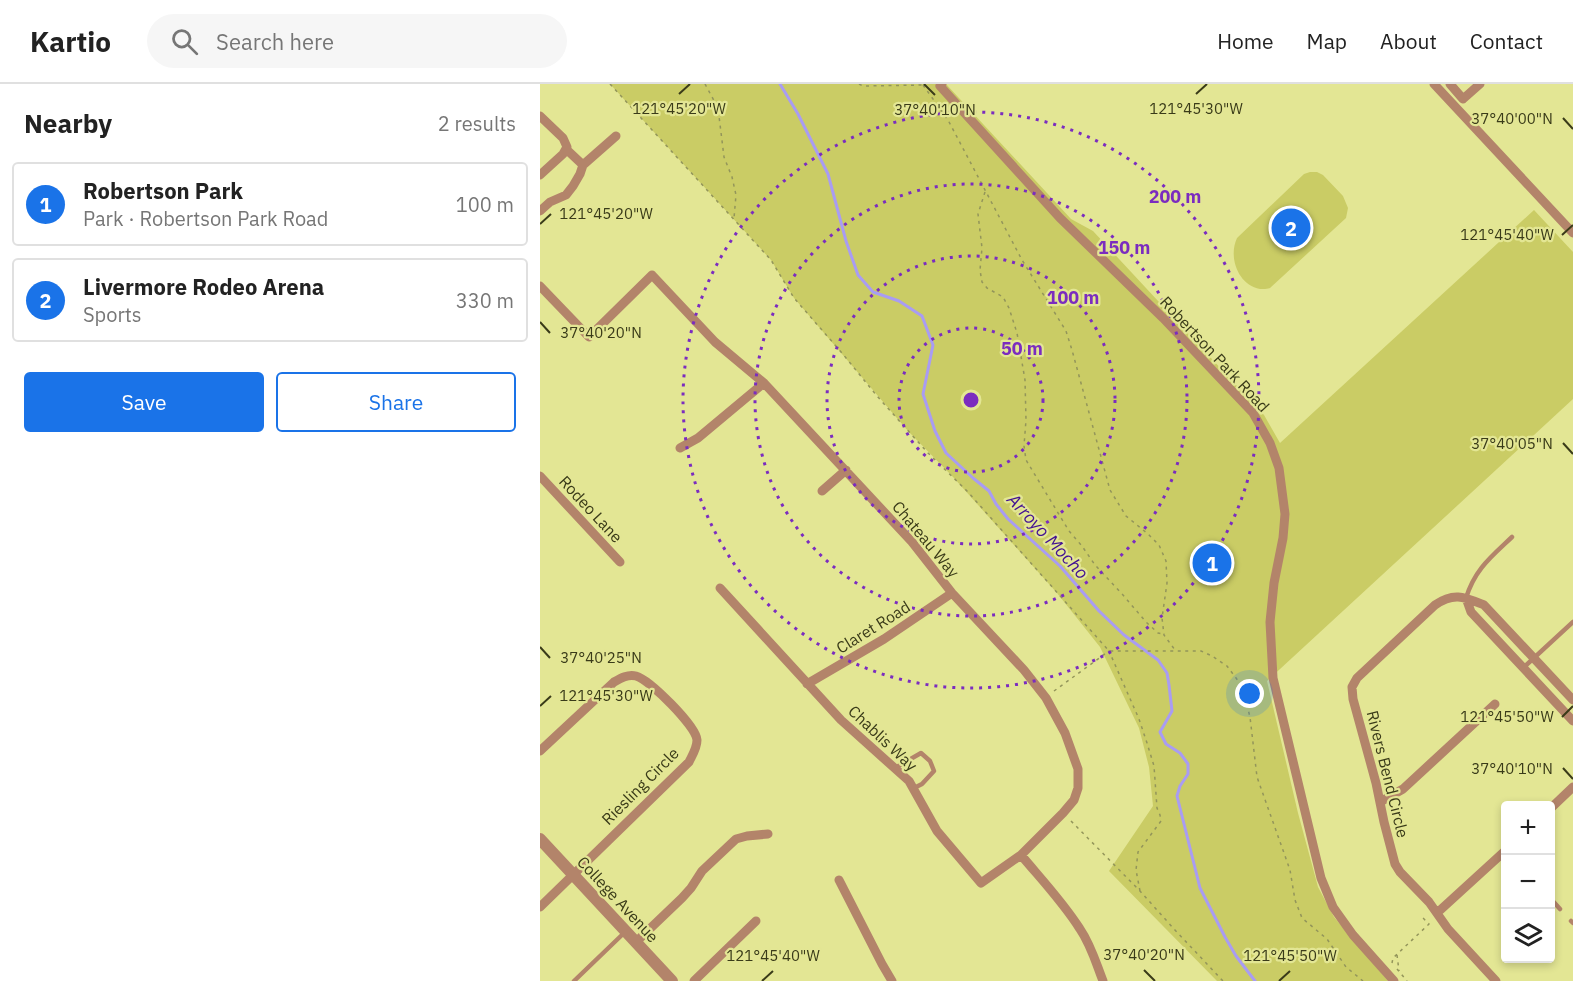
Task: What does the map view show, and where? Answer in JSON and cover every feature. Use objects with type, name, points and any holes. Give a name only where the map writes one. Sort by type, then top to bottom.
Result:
[{"type":"street","points":[[1434,84],[1573,233]]},
{"type":"street","points":[[1450,84],[1463,99],[1480,84]]},
{"type":"street","name":"Robertson Park Road","points":[[940,85],[1060,218],[1163,318],[1253,413],[1270,443],[1279,468],[1285,514],[1270,622],[1273,678],[1321,878],[1333,907],[1353,935],[1394,981]]},
{"type":"street","points":[[540,116],[567,143],[563,154],[540,175]]},
{"type":"street","points":[[540,211],[550,202],[566,195],[584,165],[616,135]]},
{"type":"street","points":[[566,149],[584,165]]},
{"type":"street","name":"Chateau Way","points":[[540,286],[589,337],[652,275],[716,342],[764,383],[846,470],[912,542],[952,593],[1024,670],[1046,698],[1065,733],[1078,769],[1078,788],[1074,800],[1063,813],[1021,855]]},
{"type":"street","points":[[680,448],[698,438],[764,383]]},
{"type":"street","points":[[822,491],[846,470]]},
{"type":"street","name":"Rodeo Lane","points":[[540,476],[620,562]]},
{"type":"street","name":"Chablis Way","points":[[720,588],[841,720],[909,781],[937,831],[981,883],[1021,855]]},
{"type":"street","name":"Claret Road","points":[[807,684],[884,639],[952,593]]},
{"type":"street","name":"Rivers Bend Circle","points":[[1466,598],[1454,596],[1443,599],[1435,605],[1357,678],[1352,687],[1353,699],[1395,864],[1448,929],[1496,981]]},
{"type":"street","points":[[1466,598],[1484,605],[1573,700]]},
{"type":"street","points":[[1466,598],[1471,612],[1573,721]]},
{"type":"street","name":"Riesling Circle","points":[[540,750],[614,682],[627,676],[637,676],[651,684],[686,720],[697,737],[696,749],[689,762],[572,874]]},
{"type":"street","points":[[1380,802],[1403,789],[1495,704]]},
{"type":"street","points":[[1555,805],[1572,792]]},
{"type":"street","points":[[636,942],[692,888],[702,871],[736,839],[768,834]]},
{"type":"street","name":"College Avenue","points":[[540,839],[636,942],[666,979]]},
{"type":"street","points":[[1435,911],[1501,854]]},
{"type":"street","points":[[1021,855],[1062,903],[1081,930],[1093,953],[1102,981]]},
{"type":"street","points":[[540,907],[572,874]]},
{"type":"street","points":[[839,880],[892,981]]},
{"type":"street","points":[[694,981],[756,921]]},
{"type":"lane","points":[[1466,598],[1482,565],[1512,537]]},
{"type":"lane","points":[[1523,668],[1573,622]]},
{"type":"lane","points":[[895,768],[921,753],[930,760],[934,771],[922,784],[914,788]]},
{"type":"lane","points":[[1555,903],[1560,909]]},
{"type":"lane","points":[[573,981],[626,931]]},
{"type":"path","points":[[610,84],[771,260],[794,298],[877,396],[928,453],[967,491],[1108,651],[1139,719],[1154,766],[1157,808],[1161,821],[1138,852],[1136,870],[1140,891]]},
{"type":"path","points":[[705,84],[718,108],[724,157],[736,195],[734,219]]},
{"type":"path","points":[[859,84],[863,86],[924,85],[948,120],[1022,260],[1065,331],[1110,490],[1126,516],[1159,545],[1166,561],[1167,583],[1162,618],[1164,635],[1175,650]]},
{"type":"path","points":[[985,192],[978,214],[980,270],[982,282],[987,288],[1003,297],[1017,333],[1025,380],[1024,446],[1026,460],[1069,531],[1095,565],[1146,622],[1158,633],[1164,635]]},
{"type":"path","points":[[1046,698],[1108,651],[1201,651],[1227,666],[1242,686],[1250,717],[1257,777],[1288,861],[1295,900],[1302,918],[1327,939],[1346,967],[1363,981]]},
{"type":"path","points":[[1063,813],[1140,891],[1223,981]]},
{"type":"path","points":[[1407,981],[1392,964],[1393,958],[1429,924],[1423,918],[1435,911]]},
{"type":"path","points":[[1396,954],[1400,972]]},
{"type":"shaded area","points":[[610,84],[946,84],[1071,219],[1093,231],[1264,415],[1280,443],[1534,210],[1573,252],[1573,399],[1267,681],[1318,887],[1334,917],[1388,981],[1217,981],[1109,871],[1153,806],[1149,767],[1139,728],[1100,647],[1057,593],[953,477],[908,431],[794,298],[771,260]]},
{"type":"shaded area","points":[[1310,172],[1323,175],[1343,196],[1348,208],[1346,218],[1270,288],[1260,289],[1252,286],[1246,282],[1237,269],[1234,253],[1237,238],[1304,174]]},
{"type":"waterway","name":"Arroyo Mocho","points":[[780,84],[828,174],[846,241],[858,275],[873,292],[899,301],[922,316],[933,345],[923,394],[935,431],[946,453],[989,491],[1008,519],[1060,566],[1099,611],[1124,635],[1158,660],[1167,673],[1172,711],[1160,732],[1166,744],[1180,753],[1188,764],[1188,774],[1177,796],[1200,888],[1236,956],[1255,981]]},
{"type":"place","name":"Livermore Rodeo Arena","points":[[1291,228]]},
{"type":"place","name":"Robertson Park","points":[[1212,563]]}]
